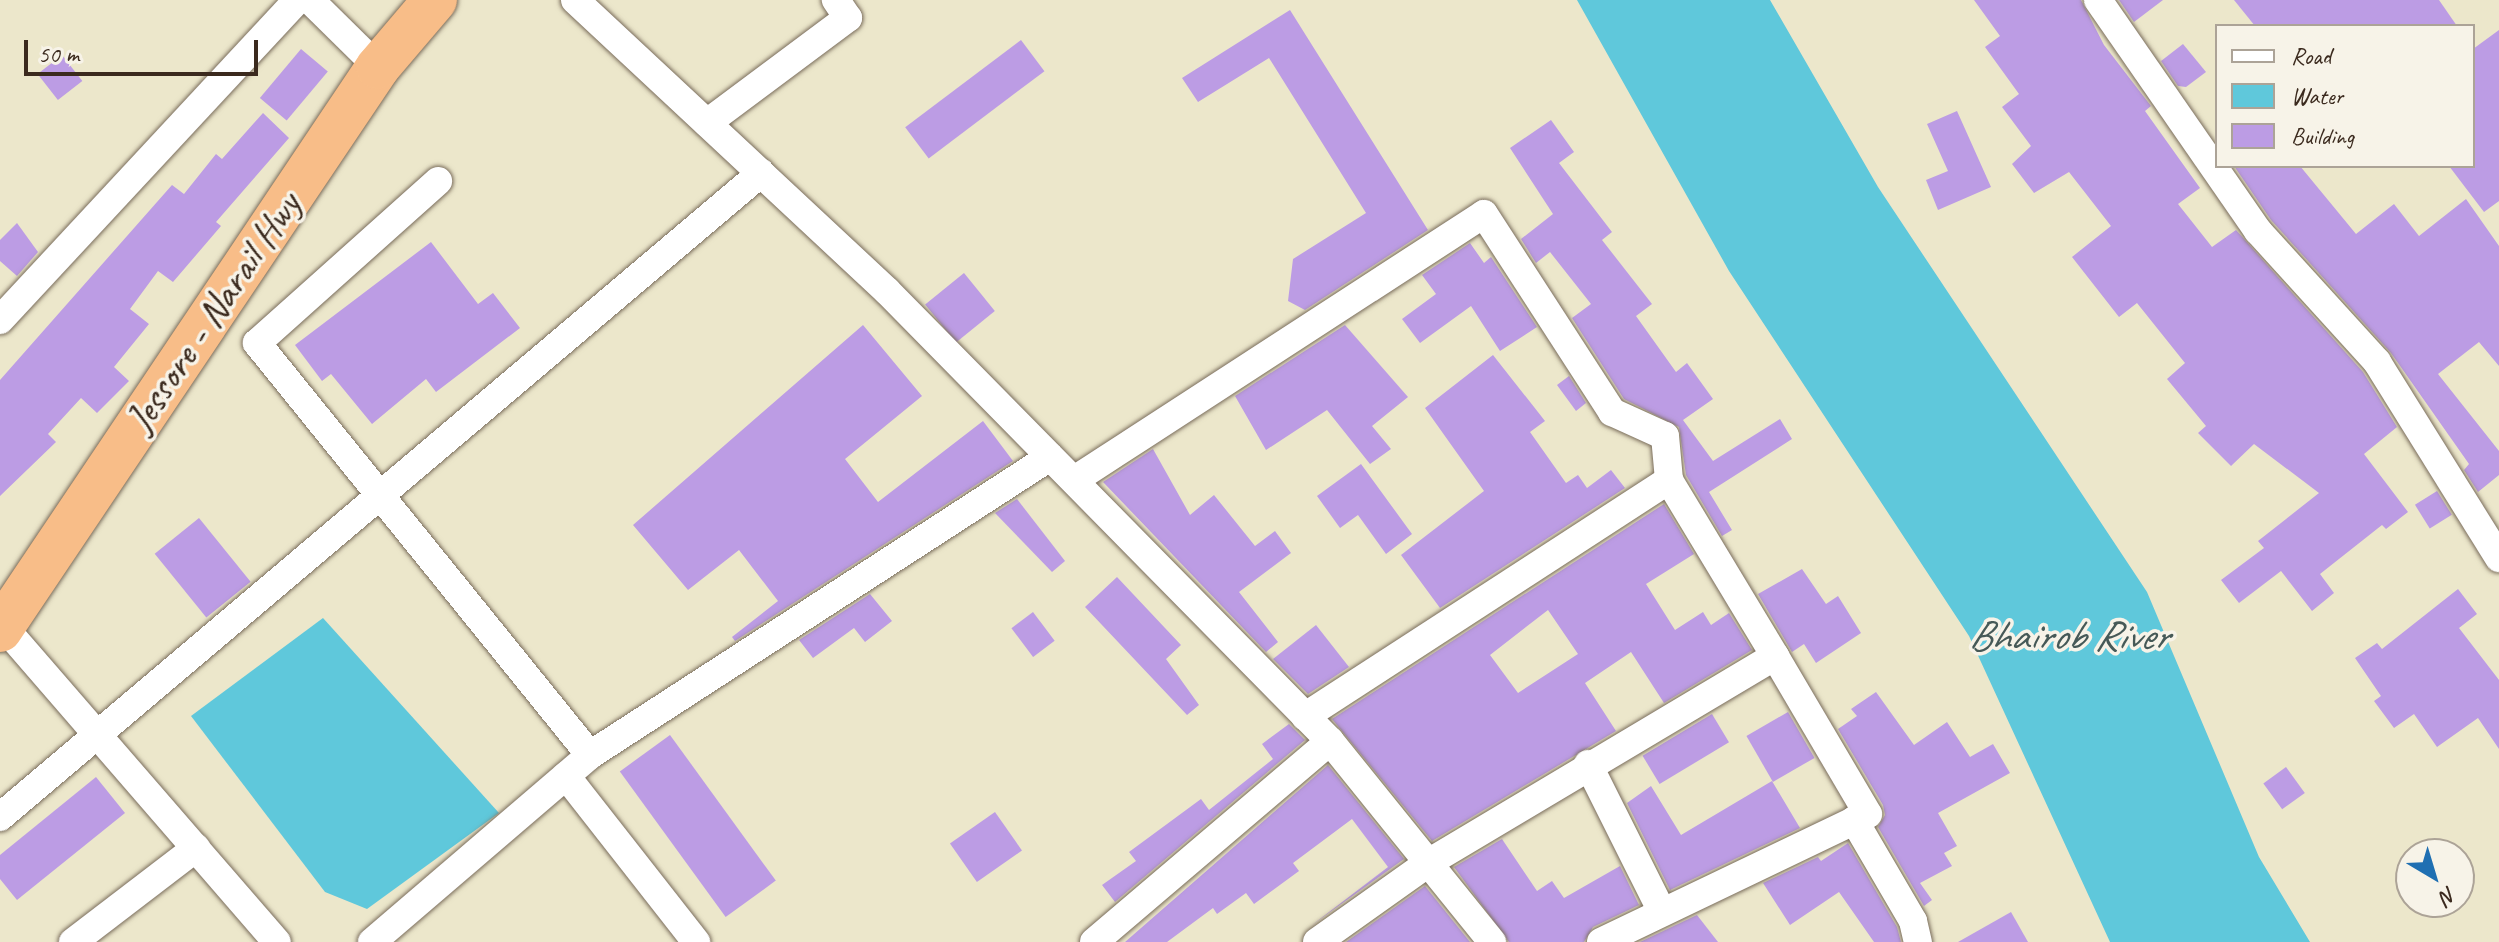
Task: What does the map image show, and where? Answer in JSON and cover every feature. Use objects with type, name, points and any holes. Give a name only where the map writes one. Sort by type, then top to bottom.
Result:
[{"type":"highway","name":"Jessore - Narail Hwy","points":[[2,628],[378,67],[435,0]]},
{"type":"street","points":[[0,320],[297,0]]},
{"type":"street","points":[[310,0],[378,67]]},
{"type":"street","points":[[575,0],[887,291],[1330,741],[1492,942]]},
{"type":"street","points":[[707,123],[848,18],[836,0]]},
{"type":"street","points":[[2098,0],[2258,231],[2377,362],[2499,558]]},
{"type":"street","points":[[0,817],[761,173]]},
{"type":"street","points":[[438,181],[257,343],[377,497],[590,755]]},
{"type":"street","points":[[1082,475],[1484,214],[1612,412],[1665,436],[1669,480],[1868,814],[1601,942]]},
{"type":"street","points":[[372,942],[590,755],[1050,457]]},
{"type":"street","points":[[1305,716],[1669,480]]},
{"type":"street","points":[[2,628],[277,942]]},
{"type":"street","points":[[1317,942],[1428,863],[1588,764],[1775,656]]},
{"type":"street","points":[[1094,942],[1330,741]]},
{"type":"street","points":[[1588,764],[1656,900]]},
{"type":"street","points":[[566,776],[696,942]]},
{"type":"street","points":[[1854,820],[1913,921],[1918,942]]},
{"type":"street","points":[[73,942],[196,848]]},
{"type":"water","name":"Bhairob River","points":[[1577,0],[1770,0],[1878,187],[2147,592],[2259,857],[2310,942],[2110,942],[1969,636],[1729,271]]},
{"type":"water","points":[[323,618],[499,813],[367,909],[325,892],[191,716]]},
{"type":"building","points":[[1974,0],[2081,0],[2104,45],[2151,106],[2145,111],[2200,188],[2178,204],[2212,247],[2236,230],[2363,372],[2397,427],[2364,454],[2408,512],[2386,529],[2382,525],[2320,574],[2334,593],[2312,611],[2281,571],[2239,603],[2221,580],[2264,548],[2258,541],[2319,493],[2254,444],[2231,466],[2198,433],[2206,426],[2167,379],[2185,363],[2137,303],[2119,317],[2072,257],[2111,226],[2069,172],[2034,193],[2012,164],[2031,146],[2002,107],[2019,94],[1985,47],[2000,36]]},
{"type":"building","points":[[2119,0],[2163,0],[2134,22]]},
{"type":"building","points":[[2234,0],[2439,0],[2456,24],[2253,24]]},
{"type":"building","points":[[1290,10],[1428,230],[1305,310],[1288,301],[1293,259],[1366,213],[1269,58],[1198,102],[1182,78]]},
{"type":"building","points":[[2499,30],[2499,201],[2484,212],[2451,168],[2475,168],[2475,48]]},
{"type":"building","points":[[1021,40],[1044,71],[929,158],[905,127]]},
{"type":"building","points":[[2183,44],[2206,72],[2186,87],[2178,86],[2161,61]]},
{"type":"building","points":[[301,49],[328,71],[287,121],[260,98]]},
{"type":"building","points":[[62,55],[82,81],[58,100],[38,74]]},
{"type":"building","points":[[1957,111],[1991,187],[1938,210],[1926,180],[1948,171],[1927,124]]},
{"type":"building","points":[[263,113],[289,138],[216,222],[221,226],[173,282],[158,271],[130,309],[149,324],[114,367],[129,381],[97,413],[81,398],[48,434],[56,442],[0,496],[0,380],[172,185],[184,194],[216,154],[222,159]]},
{"type":"building","points":[[1551,120],[1574,152],[1559,163],[1612,232],[1602,240],[1652,304],[1636,316],[1676,372],[1687,363],[1713,399],[1683,420],[1713,461],[1780,419],[1792,439],[1709,492],[1732,530],[1722,536],[1686,475],[1679,427],[1624,399],[1572,318],[1591,304],[1550,252],[1536,263],[1521,239],[1553,214],[1510,148]]},
{"type":"building","points":[[2235,168],[2302,168],[2356,234],[2394,204],[2419,236],[2466,199],[2499,246],[2499,366],[2479,342],[2438,374],[2499,451],[2499,475],[2478,492],[2464,470],[2469,464],[2391,353],[2271,220]]},
{"type":"building","points":[[17,223],[38,252],[17,276],[0,261],[0,240]]},
{"type":"building","points":[[431,242],[478,304],[493,293],[520,328],[436,392],[426,379],[372,424],[331,374],[322,381],[295,345]]},
{"type":"building","points":[[1470,243],[1484,263],[1491,257],[1537,327],[1500,351],[1471,306],[1420,343],[1402,319],[1436,294],[1422,275]]},
{"type":"building","points":[[964,273],[995,311],[956,343],[925,304]]},
{"type":"building","points":[[863,325],[922,396],[845,459],[878,502],[983,421],[1013,461],[735,641],[732,637],[778,601],[739,550],[688,590],[633,525]]},
{"type":"building","points":[[1345,325],[1408,397],[1372,426],[1391,449],[1370,464],[1327,410],[1266,450],[1235,396]]},
{"type":"building","points":[[1493,355],[1545,421],[1530,432],[1566,483],[1578,475],[1587,488],[1611,470],[1625,488],[1440,608],[1401,555],[1484,491],[1425,408]]},
{"type":"building","points":[[1569,376],[1586,403],[1576,411],[1557,385]]},
{"type":"building","points":[[1153,449],[1190,515],[1214,495],[1255,546],[1275,531],[1291,553],[1239,592],[1278,642],[1266,652],[1103,482]]},
{"type":"building","points":[[1361,464],[1412,534],[1386,554],[1358,515],[1340,528],[1317,496]]},
{"type":"building","points":[[2437,491],[2452,515],[2430,529],[2415,505]]},
{"type":"building","points":[[1017,499],[1065,561],[1052,572],[995,513]]},
{"type":"building","points":[[1664,504],[1694,554],[1646,584],[1675,630],[1703,612],[1711,625],[1729,613],[1752,650],[1664,703],[1631,652],[1585,683],[1616,731],[1432,841],[1332,719]],"holes":[[[1548,610],[1578,654],[1518,693],[1490,655]]]},
{"type":"building","points":[[199,518],[251,582],[206,618],[155,554]]},
{"type":"building","points":[[1802,569],[1826,604],[1838,596],[1861,633],[1816,663],[1804,644],[1792,652],[1758,594]]},
{"type":"building","points":[[1117,577],[1181,645],[1166,659],[1199,705],[1187,715],[1085,607]]},
{"type":"building","points":[[2458,589],[2477,614],[2459,628],[2499,680],[2499,749],[2478,718],[2437,747],[2414,714],[2394,728],[2374,701],[2381,696],[2355,658],[2377,643],[2382,649]]},
{"type":"building","points":[[870,594],[892,621],[865,642],[854,628],[813,658],[799,640]]},
{"type":"building","points":[[1033,612],[1055,641],[1033,657],[1011,628]]},
{"type":"building","points":[[1316,625],[1349,667],[1308,694],[1273,659]]},
{"type":"building","points":[[1876,692],[1914,745],[1947,722],[1970,757],[1993,744],[2010,773],[1938,813],[1957,846],[1944,853],[1952,866],[1920,883],[1932,900],[1924,906],[1878,827],[1885,815],[1883,805],[1838,729],[1857,716],[1851,709]]},
{"type":"building","points":[[1788,712],[1814,758],[1773,782],[1746,736]]},
{"type":"building","points":[[1712,714],[1729,742],[1660,784],[1643,756]]},
{"type":"building","points":[[1289,724],[1305,740],[1115,902],[1102,885],[1136,861],[1129,852],[1201,799],[1209,810],[1273,759],[1262,744]]},
{"type":"building","points":[[670,735],[776,881],[726,917],[620,771]]},
{"type":"building","points":[[1328,765],[1404,859],[1312,925],[1388,867],[1352,819],[1293,863],[1299,871],[1254,904],[1246,893],[1217,914],[1213,908],[1167,942],[1125,942]]},
{"type":"building","points":[[2286,767],[2305,793],[2282,809],[2263,783]]},
{"type":"building","points":[[96,777],[125,813],[17,900],[0,879],[0,855]]},
{"type":"building","points":[[1772,781],[1800,828],[1670,890],[1627,803],[1651,786],[1681,835]]},
{"type":"building","points":[[995,812],[1022,851],[977,882],[950,844]]},
{"type":"building","points":[[1502,839],[1537,891],[1552,881],[1564,898],[1620,866],[1639,905],[1593,927],[1584,942],[1509,942],[1454,867]]},
{"type":"building","points":[[1848,843],[1897,927],[1901,942],[1874,942],[1839,892],[1790,925],[1763,883],[1818,857],[1821,861]]},
{"type":"building","points":[[1425,886],[1470,942],[1346,942]]},
{"type":"building","points":[[2011,912],[2028,942],[1958,942]]},
{"type":"building","points":[[1697,915],[1718,942],[1640,942]]}]
